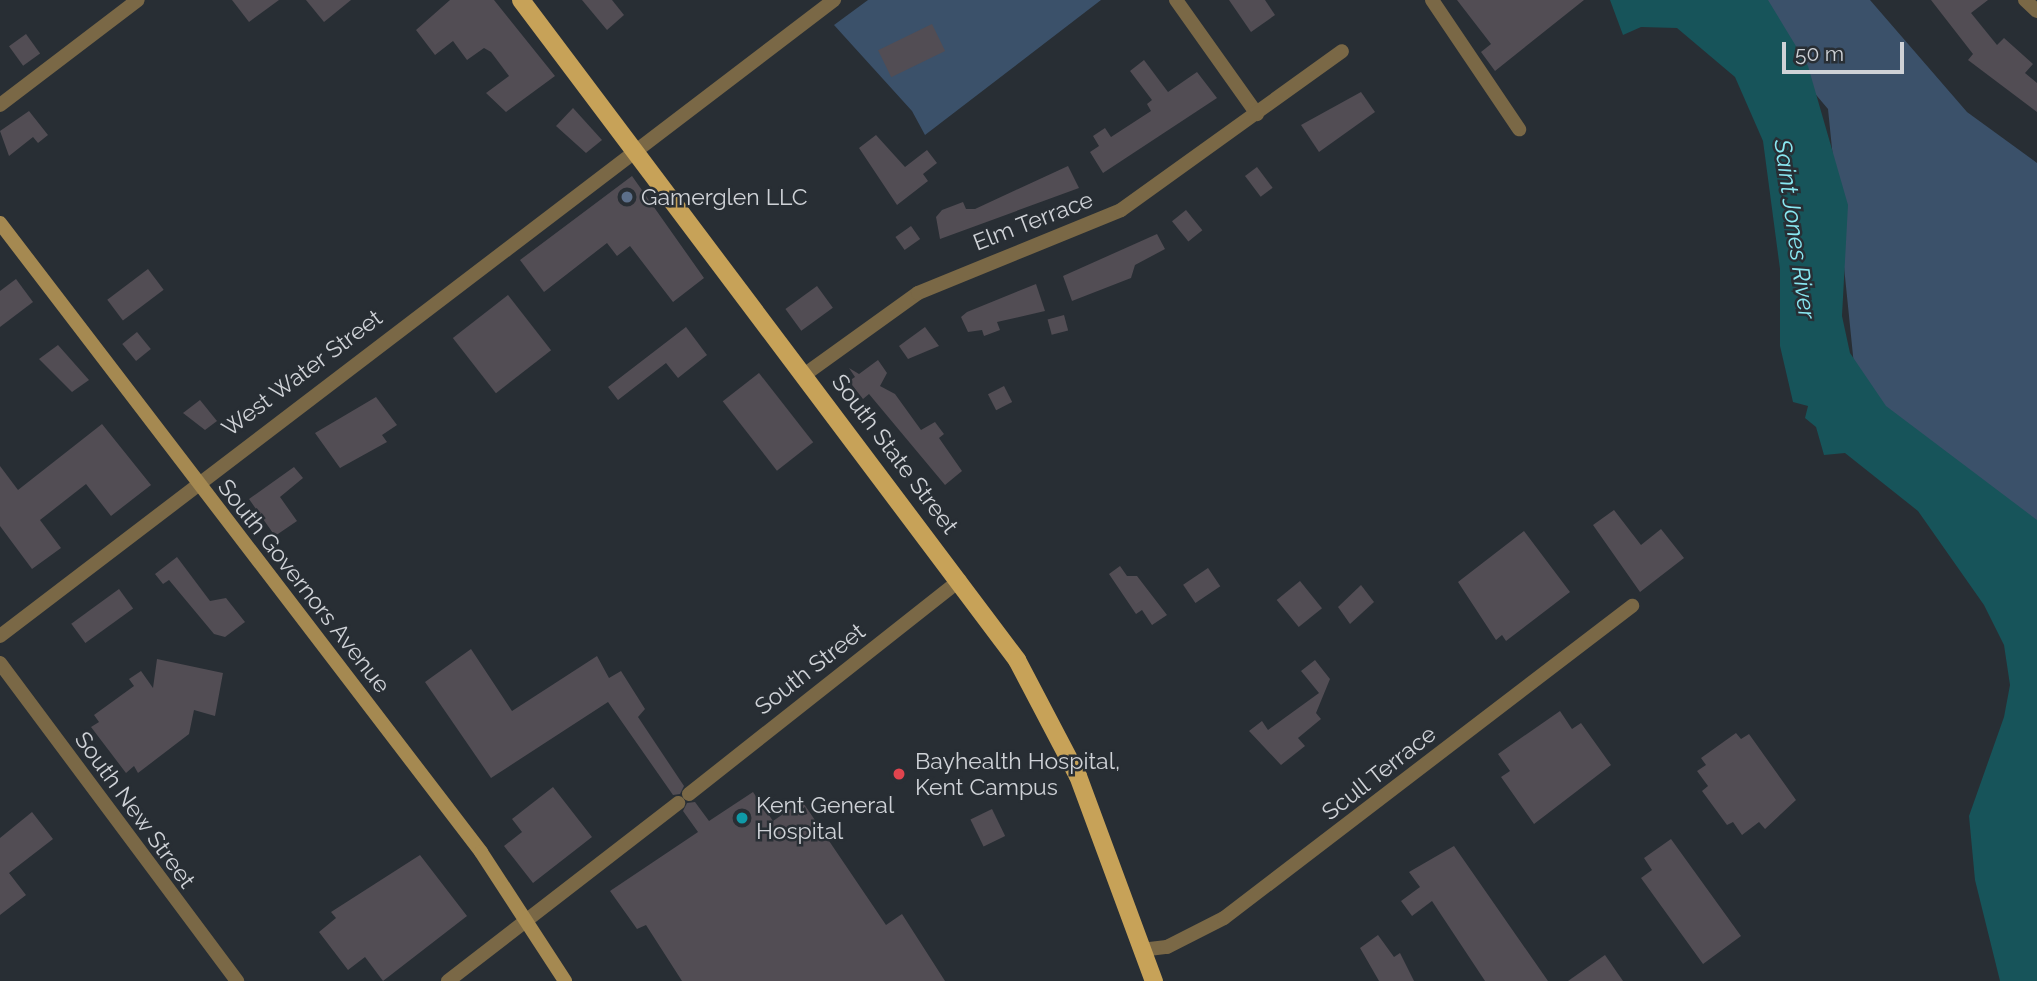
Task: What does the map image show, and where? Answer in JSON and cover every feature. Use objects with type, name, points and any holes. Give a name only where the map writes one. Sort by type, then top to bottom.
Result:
[{"type":"main road","name":"South State Street","points":[[521,0],[960,580],[1017,660],[1065,745],[1154,981]]},
{"type":"main road","name":"South Governors Avenue","points":[[0,223],[527,919],[565,981]]},
{"type":"street","points":[[0,105],[138,0]]},
{"type":"street","name":"West Water Street","points":[[0,636],[633,149],[834,0]]},
{"type":"street","points":[[1176,0],[1257,114]]},
{"type":"street","points":[[1432,0],[1518,129]]},
{"type":"street","points":[[2026,0],[2037,11]]},
{"type":"street","name":"Elm Terrace","points":[[804,375],[918,293],[1121,210],[1342,51]]},
{"type":"street","name":"South Street","points":[[448,981],[960,580]]},
{"type":"street","name":"Scull Terrace","points":[[1141,950],[1167,947],[1224,918],[1632,606]]},
{"type":"street","name":"South New Street","points":[[0,663],[237,981]]},
{"type":"shaded area","points":[[868,0],[1101,0],[925,135],[912,111],[834,25]]},
{"type":"shaded area","points":[[1736,0],[1870,0],[1967,112],[2037,163],[2037,565],[1856,385],[1828,109]]},
{"type":"water","name":"Saint Jones River","points":[[1610,0],[1768,0],[1808,66],[1848,205],[1842,316],[1850,353],[1886,406],[2037,520],[2037,981],[2000,981],[1975,880],[1969,816],[2004,717],[2010,685],[2004,645],[1984,605],[1918,511],[1845,453],[1824,455],[1816,427],[1805,418],[1808,406],[1793,402],[1780,346],[1780,269],[1763,141],[1735,77],[1677,28],[1641,27],[1623,35]]},
{"type":"building","points":[[232,0],[279,0],[249,22]]},
{"type":"building","points":[[306,0],[351,0],[324,22]]},
{"type":"building","points":[[450,0],[494,0],[555,76],[506,112],[486,93],[509,76],[491,52],[484,48],[467,60],[453,41],[435,55],[416,30]]},
{"type":"building","points":[[582,0],[612,0],[624,15],[607,30]]},
{"type":"building","points":[[1229,0],[1265,0],[1275,15],[1251,32]]},
{"type":"building","points":[[1457,0],[1584,0],[1495,71],[1481,52],[1491,44]]},
{"type":"building","points":[[1931,0],[1988,0],[1971,13],[1997,45],[2004,38],[2033,64],[2025,73],[2037,83],[2037,112],[1968,60],[1973,54]]},
{"type":"building","points":[[932,24],[945,51],[891,77],[878,50]]},
{"type":"building","points":[[26,34],[40,53],[23,66],[9,46]]},
{"type":"building","points":[[1144,60],[1168,92],[1197,72],[1217,98],[1103,173],[1090,152],[1099,146],[1093,136],[1105,128],[1111,137],[1151,111],[1147,104],[1152,100],[1130,71]]},
{"type":"building","points":[[1361,92],[1375,112],[1319,152],[1301,125]]},
{"type":"building","points":[[573,108],[602,140],[586,153],[556,126]]},
{"type":"building","points":[[29,111],[48,135],[38,143],[33,137],[9,156],[0,131]]},
{"type":"building","points":[[876,135],[905,167],[927,150],[937,163],[923,174],[928,181],[897,205],[859,148]]},
{"type":"building","points":[[1068,166],[1079,188],[940,239],[936,217],[942,210],[963,202],[966,209],[975,209]]},
{"type":"building","points":[[1257,167],[1273,188],[1261,197],[1245,176]]},
{"type":"building","points":[[632,176],[704,278],[673,302],[630,246],[617,256],[607,243],[544,292],[520,260]]},
{"type":"building","points":[[1186,210],[1202,230],[1188,242],[1172,221]]},
{"type":"building","points":[[911,226],[920,239],[905,250],[895,237]]},
{"type":"building","points":[[1157,234],[1165,249],[1135,265],[1131,278],[1072,301],[1063,276]]},
{"type":"building","points":[[148,269],[164,290],[123,320],[107,300]]},
{"type":"building","points":[[16,279],[33,302],[0,327],[0,291]]},
{"type":"building","points":[[1036,284],[1045,311],[997,322],[1000,330],[984,336],[982,330],[968,332],[961,317],[967,312]]},
{"type":"building","points":[[817,286],[833,308],[801,331],[785,309]]},
{"type":"building","points":[[508,295],[551,350],[496,393],[453,338]]},
{"type":"building","points":[[1064,315],[1068,330],[1052,335],[1048,319]]},
{"type":"building","points":[[686,327],[707,355],[678,378],[666,363],[618,400],[608,387]]},
{"type":"building","points":[[925,327],[939,346],[908,359],[899,346]]},
{"type":"building","points":[[137,332],[151,349],[136,361],[122,344]]},
{"type":"building","points":[[58,345],[89,380],[72,392],[39,359]]},
{"type":"building","points":[[878,360],[887,373],[880,386],[895,394],[921,430],[935,422],[944,434],[939,438],[962,471],[945,485],[869,394],[863,399],[849,381],[855,377],[849,368],[859,374]]},
{"type":"building","points":[[759,373],[813,442],[777,471],[723,401]]},
{"type":"building","points":[[1004,386],[1012,402],[996,410],[988,394]]},
{"type":"building","points":[[376,397],[397,425],[382,435],[387,442],[340,468],[315,433]]},
{"type":"building","points":[[200,400],[217,421],[205,430],[183,413]]},
{"type":"building","points":[[102,424],[151,485],[111,516],[86,484],[40,520],[61,548],[32,569],[0,526],[0,466],[18,490]]},
{"type":"building","points":[[294,467],[303,478],[280,497],[297,521],[275,536],[249,499]]},
{"type":"building","points":[[1614,510],[1641,545],[1661,529],[1684,558],[1640,592],[1593,525]]},
{"type":"building","points":[[1524,531],[1570,592],[1506,641],[1502,635],[1496,640],[1458,582]]},
{"type":"building","points":[[177,557],[210,601],[226,598],[245,622],[225,637],[214,634],[169,580],[163,584],[155,574]]},
{"type":"building","points":[[1120,566],[1127,576],[1137,576],[1167,615],[1152,625],[1142,610],[1136,614],[1109,574]]},
{"type":"building","points":[[1208,568],[1220,586],[1195,603],[1183,585]]},
{"type":"building","points":[[1300,581],[1322,608],[1299,627],[1277,600]]},
{"type":"building","points":[[1361,585],[1374,602],[1350,624],[1338,607]]},
{"type":"building","points":[[119,589],[133,608],[85,643],[71,624]]},
{"type":"building","points":[[471,649],[512,711],[597,656],[609,678],[621,671],[645,709],[638,717],[684,786],[680,794],[673,795],[608,702],[491,778],[425,682]]},
{"type":"building","points":[[157,659],[223,673],[215,716],[194,710],[189,734],[138,773],[134,766],[126,773],[91,727],[99,722],[94,715],[134,686],[129,679],[141,671],[153,688]]},
{"type":"building","points":[[1315,660],[1330,679],[1316,713],[1321,719],[1298,738],[1305,746],[1281,765],[1249,731],[1262,721],[1268,730],[1319,693],[1301,671]]},
{"type":"building","points":[[1560,711],[1572,729],[1581,723],[1611,765],[1534,824],[1501,777],[1510,771],[1498,754]]},
{"type":"building","points":[[1736,733],[1741,739],[1749,734],[1796,800],[1765,829],[1759,822],[1742,835],[1733,822],[1727,825],[1702,791],[1708,786],[1697,771],[1706,765],[1701,758]]},
{"type":"building","points":[[553,787],[592,837],[533,883],[504,846],[522,832],[512,819]]},
{"type":"building","name":"Kent General Hospital","points":[[753,792],[773,821],[802,801],[886,925],[902,914],[945,981],[682,981],[646,925],[637,929],[610,891],[698,832],[683,811],[687,803],[695,802],[709,821]]},
{"type":"building","points":[[992,809],[1005,836],[984,846],[970,820]]},
{"type":"building","points":[[32,812],[53,839],[9,873],[26,895],[0,915],[0,838]]},
{"type":"building","points":[[1671,839],[1741,936],[1703,964],[1641,878],[1652,870],[1644,858]]},
{"type":"building","points":[[1454,846],[1548,981],[1485,981],[1432,901],[1412,916],[1401,901],[1420,887],[1409,872]]},
{"type":"building","points":[[420,855],[467,916],[383,981],[365,957],[348,970],[319,932],[336,918],[331,912]]},
{"type":"building","points":[[1378,935],[1394,957],[1400,953],[1414,981],[1379,981],[1360,948]]},
{"type":"building","points":[[1605,955],[1623,981],[1568,981]]},
{"type":"place","name":"Gamerglen LLC","points":[[627,197]]},
{"type":"place","name":"Bayhealth Hospital, Kent Campus","points":[[899,774]]},
{"type":"place","name":"Kent General Hospital","points":[[742,818]]}]
